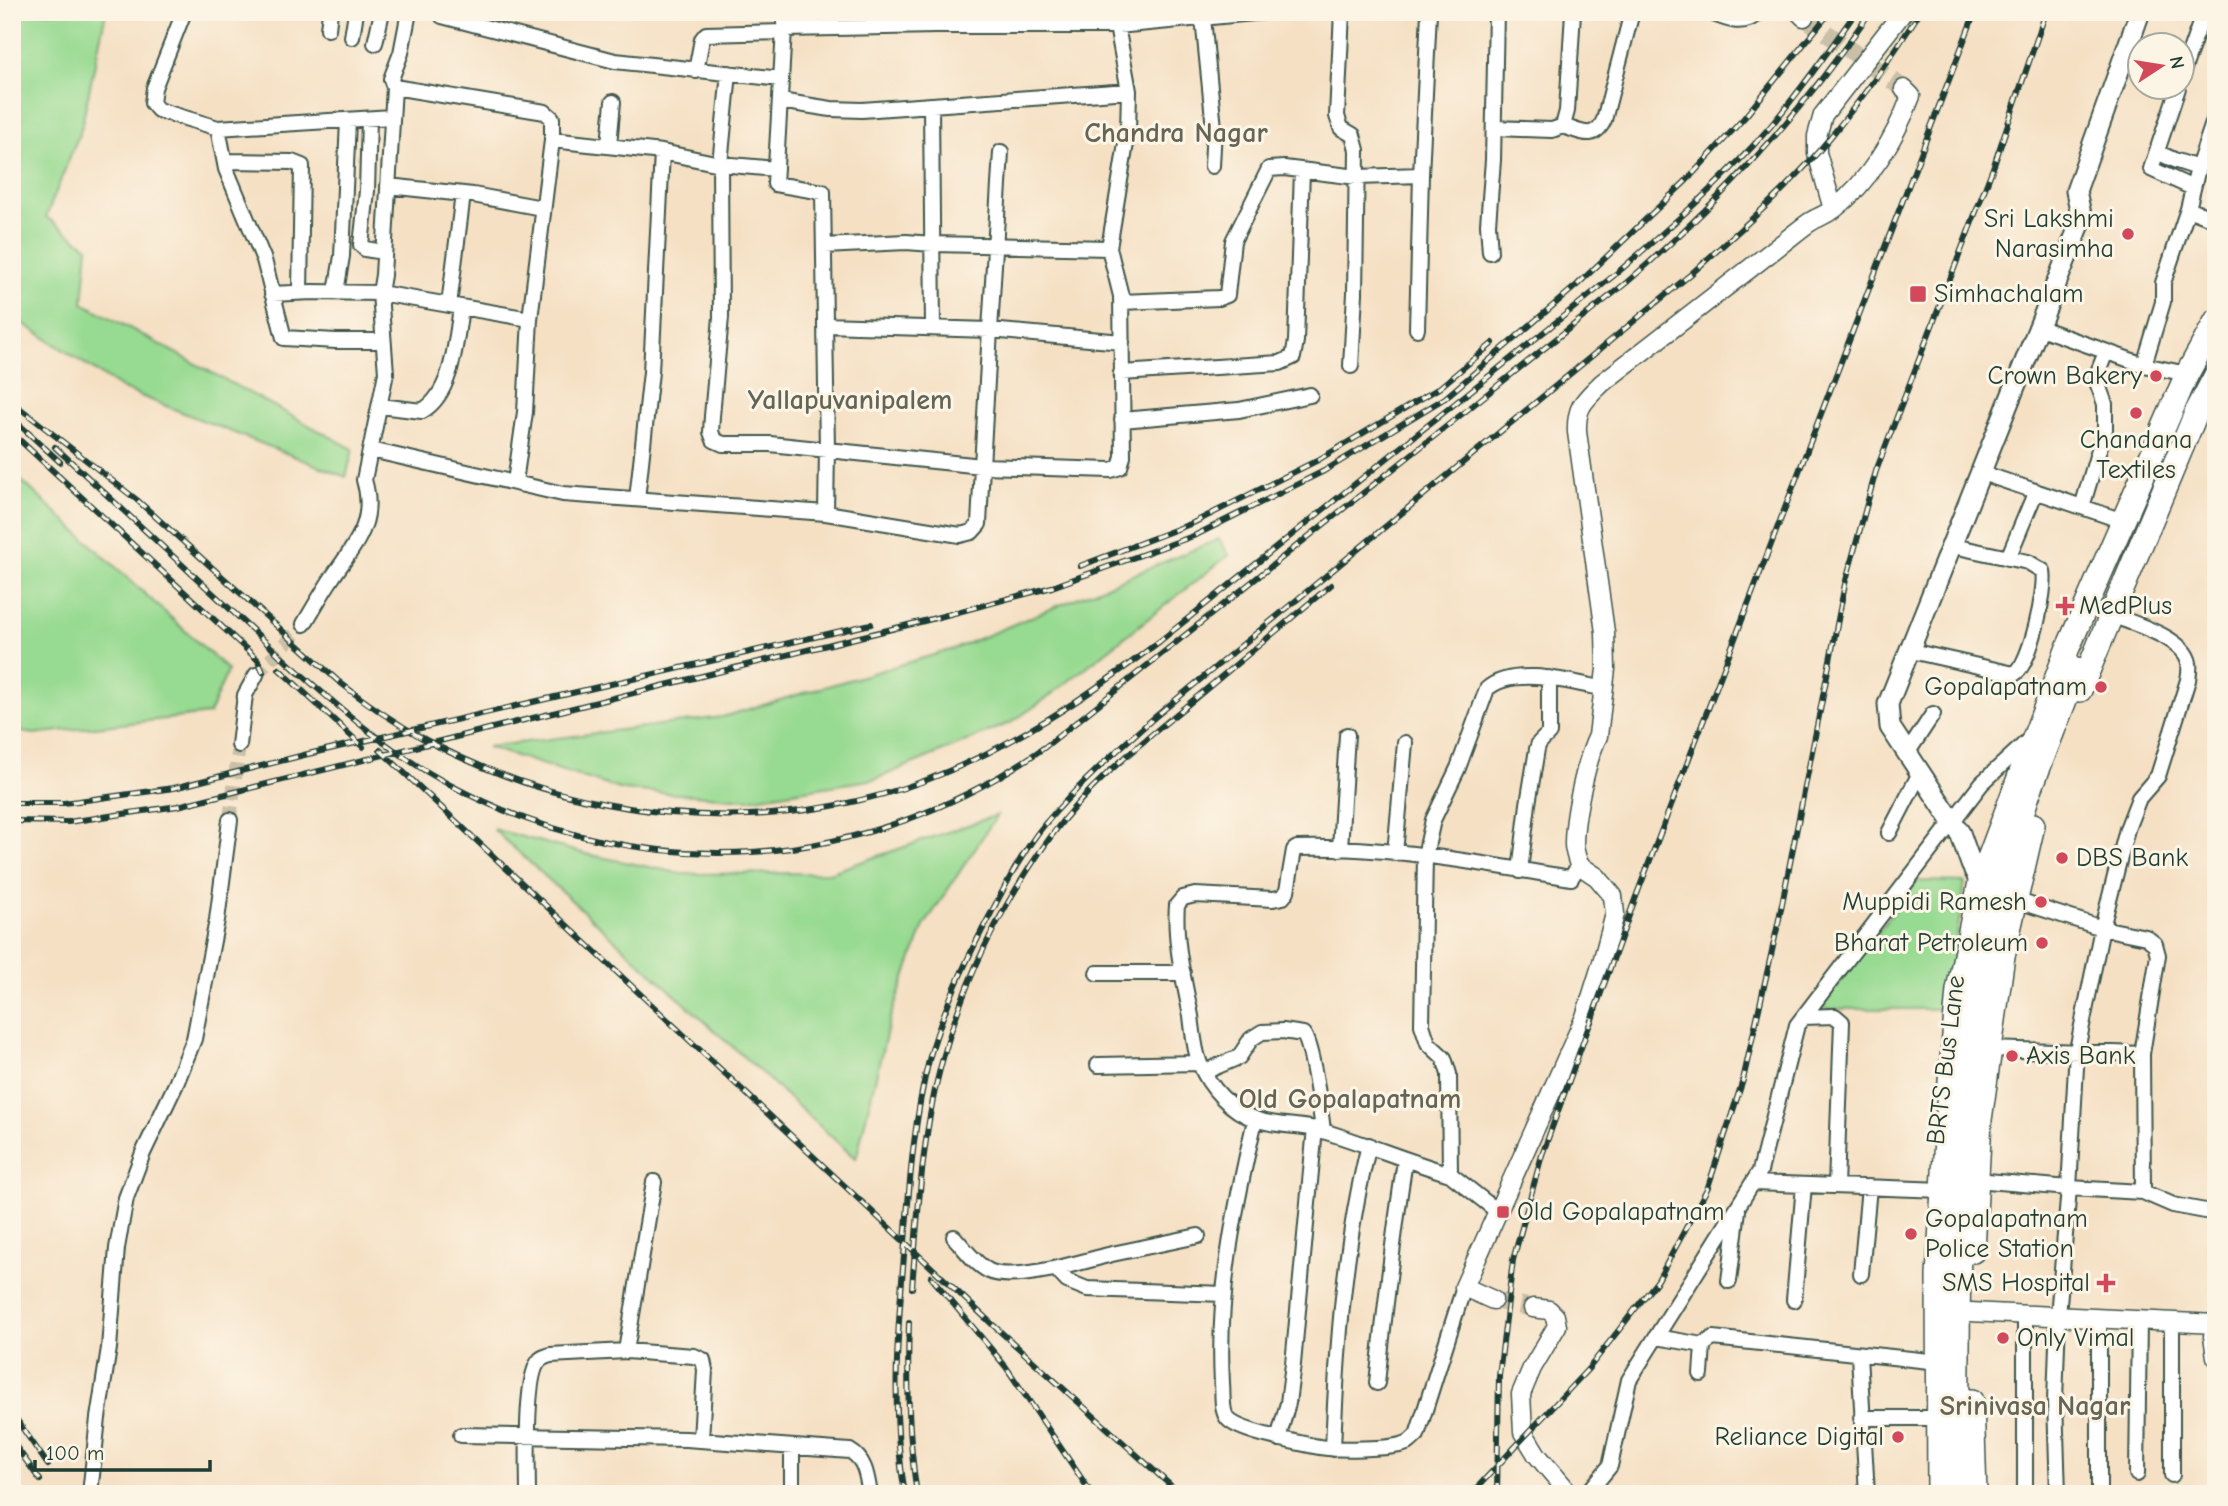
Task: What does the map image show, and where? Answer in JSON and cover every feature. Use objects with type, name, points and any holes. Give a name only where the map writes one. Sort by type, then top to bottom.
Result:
[{"type":"main road","points":[[1998,892],[1971,864],[1960,833],[1890,727],[1888,704],[2082,219],[2076,191],[2140,12]]},
{"type":"main road","points":[[1975,1494],[1970,1312],[1980,1120],[2003,956],[1998,892],[2035,734],[2067,650],[2187,374],[2216,321]]},
{"type":"main road","name":"BRTS Bus Lane","points":[[1957,1494],[1957,1291],[1964,1118],[1974,1035],[1998,892],[2028,795],[2120,557],[2182,409],[2216,341]]},
{"type":"main road","points":[[1939,1494],[1938,1276],[1958,990],[1998,892],[2034,822],[2083,683],[2197,411],[2216,375]]},
{"type":"street","points":[[184,12],[154,88],[152,103],[166,113],[218,128],[391,117]]},
{"type":"street","points":[[328,29],[330,12]]},
{"type":"street","points":[[352,37],[356,12]]},
{"type":"street","points":[[375,43],[382,12]]},
{"type":"street","points":[[304,624],[332,577],[354,549],[363,530],[370,502],[364,480],[386,373],[380,293],[394,87],[391,79],[401,53],[409,12]]},
{"type":"street","points":[[785,12],[775,184],[822,192],[826,513]]},
{"type":"street","points":[[729,74],[720,163],[721,317],[712,437],[723,444],[770,444],[982,466],[1116,469],[1120,467],[1123,456],[1121,302],[1110,248],[1128,131],[1129,91],[1117,26],[1106,12]]},
{"type":"street","points":[[696,71],[702,40],[709,33],[784,31],[935,19],[1117,26],[1176,17],[1203,18],[1264,12]]},
{"type":"street","points":[[1342,12],[1337,116],[1341,128],[1355,139],[1357,177],[1351,366]]},
{"type":"street","points":[[1417,329],[1429,12]]},
{"type":"street","points":[[1490,252],[1488,223],[1494,128],[1496,12]]},
{"type":"street","points":[[1563,126],[1567,111],[1573,12]]},
{"type":"street","points":[[1494,128],[1552,130],[1563,126],[1587,133],[1600,130],[1632,12]]},
{"type":"street","points":[[1709,12],[1742,22],[1760,12]]},
{"type":"street","points":[[1833,209],[1817,153],[1817,136],[1823,115],[1903,12]]},
{"type":"street","points":[[2196,35],[2204,12]]},
{"type":"street","points":[[442,16],[615,61],[781,79]]},
{"type":"street","points":[[1203,18],[1214,128],[1212,166]]},
{"type":"street","points":[[394,87],[545,112],[552,118],[552,140],[530,319],[526,412],[515,482]]},
{"type":"street","points":[[1255,1120],[1237,1195],[1224,1294],[1221,1338],[1225,1413],[1228,1420],[1278,1439],[1333,1449],[1392,1446],[1408,1442],[1417,1435],[1464,1287],[1585,1017],[1615,914],[1613,896],[1597,877],[1579,865],[1574,845],[1579,805],[1593,746],[1598,736],[1605,689],[1605,632],[1577,432],[1577,412],[1602,383],[1810,222],[1833,209],[1867,176],[1897,127],[1911,96],[1904,89]]},
{"type":"street","points":[[780,101],[831,109],[862,110],[1129,91]]},
{"type":"street","points":[[609,145],[613,102]]},
{"type":"street","points":[[2173,102],[2151,169],[2193,188]]},
{"type":"street","points":[[931,105],[933,328]]},
{"type":"street","points":[[2144,365],[2163,302],[2163,283],[2216,114]]},
{"type":"street","points":[[369,119],[367,191],[361,245],[365,249],[384,252]]},
{"type":"street","points":[[336,292],[342,256],[348,120]]},
{"type":"street","points":[[218,128],[225,161],[264,260],[284,338],[383,341]]},
{"type":"street","points":[[552,140],[609,145],[776,169]]},
{"type":"street","points":[[637,499],[652,372],[662,152]]},
{"type":"street","points":[[371,450],[563,494],[826,513],[960,535],[972,532],[979,524],[1001,152]]},
{"type":"street","points":[[2157,152],[2198,168]]},
{"type":"street","points":[[225,161],[292,162],[302,166],[300,292]]},
{"type":"street","points":[[1121,302],[1219,298],[1227,295],[1233,240],[1269,169],[1278,167],[1357,177],[1421,176]]},
{"type":"street","points":[[1121,373],[1280,363],[1293,357],[1296,341],[1303,171]]},
{"type":"street","points":[[387,186],[463,194],[542,208]]},
{"type":"street","points":[[380,406],[422,411],[437,397],[451,366],[463,194]]},
{"type":"street","points":[[2188,209],[2216,220]]},
{"type":"street","points":[[824,246],[906,242],[1110,248]]},
{"type":"street","points":[[272,294],[380,293],[530,319]]},
{"type":"street","points":[[825,326],[990,330],[1122,342]]},
{"type":"street","points":[[2039,328],[2144,365],[2187,374]]},
{"type":"street","points":[[2082,507],[2105,429],[2105,404],[2097,382],[2106,352]]},
{"type":"street","points":[[1122,421],[1239,410],[1310,395]]},
{"type":"street","points":[[1982,473],[2123,521]]},
{"type":"street","points":[[2008,558],[2036,491]]},
{"type":"street","points":[[1911,651],[2014,674],[2020,671],[2026,659],[2045,586],[2045,574],[2036,565],[1953,546]]},
{"type":"street","points":[[2058,1494],[2055,1401],[2058,1316],[2077,1050],[2102,928],[2127,829],[2139,798],[2158,776],[2188,680],[2190,664],[2185,653],[2175,643],[2111,615]]},
{"type":"street","points":[[239,745],[245,695],[256,675]]},
{"type":"street","points":[[1450,1174],[1449,1074],[1444,1058],[1426,1040],[1422,1025],[1425,856],[1433,820],[1458,768],[1487,689],[1504,679],[1549,678],[1605,689]]},
{"type":"street","points":[[1520,870],[1537,750],[1539,743],[1549,733],[1549,678]]},
{"type":"street","points":[[1908,752],[1933,714]]},
{"type":"street","points":[[1587,1494],[1610,1466],[1629,1380],[1760,1171],[1797,1025],[1982,783],[2035,734]]},
{"type":"street","points":[[1340,849],[1347,735]]},
{"type":"street","points":[[1395,853],[1405,743]]},
{"type":"street","points":[[1889,833],[1921,771]]},
{"type":"street","points":[[90,1494],[125,1198],[194,1039],[215,932],[230,820]]},
{"type":"street","points":[[1497,1211],[1450,1174],[1405,1161],[1369,1145],[1319,1129],[1255,1120],[1232,1106],[1212,1086],[1202,1068],[1183,973],[1177,905],[1184,898],[1195,895],[1273,899],[1283,897],[1287,891],[1294,850],[1297,848],[1425,856],[1571,878],[1579,865]]},
{"type":"street","points":[[1998,892],[2102,928],[2146,936],[2155,944],[2158,955],[2142,1054],[2143,1192]]},
{"type":"street","points":[[1097,973],[1183,973]]},
{"type":"street","points":[[1803,1017],[1835,1016],[1842,1022],[1836,1186]]},
{"type":"street","points":[[1098,1065],[1202,1068],[1239,1057],[1251,1039],[1262,1032],[1303,1034],[1307,1039],[1319,1129],[1288,1404],[1278,1439]]},
{"type":"street","points":[[1990,1049],[2142,1054]]},
{"type":"street","points":[[1333,1449],[1348,1251],[1355,1200],[1369,1145]]},
{"type":"street","points":[[1377,1383],[1393,1236],[1405,1161]]},
{"type":"street","points":[[1976,1180],[2143,1192],[2173,1205],[2216,1213]]},
{"type":"street","points":[[626,1351],[654,1182]]},
{"type":"street","points":[[1753,1183],[1943,1190]]},
{"type":"street","points":[[1794,1300],[1804,1185]]},
{"type":"street","points":[[1861,1274],[1870,1187]]},
{"type":"street","points":[[1728,1281],[1739,1205]]},
{"type":"street","points":[[954,1237],[983,1267],[1002,1274],[1056,1269],[1198,1236]]},
{"type":"street","points":[[1056,1269],[1067,1281],[1087,1289],[1224,1294]]},
{"type":"street","points":[[1464,1287],[1493,1300]]},
{"type":"street","points":[[1533,1308],[1549,1310],[1555,1316],[1557,1326],[1532,1368],[1521,1394],[1523,1432],[1536,1455],[1570,1494]]},
{"type":"street","points":[[1970,1312],[2216,1324]]},
{"type":"street","points":[[2025,1315],[2025,1494]]},
{"type":"street","points":[[2099,1318],[2099,1491]]},
{"type":"street","points":[[2137,1474],[2139,1319]]},
{"type":"street","points":[[2172,1322],[2172,1475]]},
{"type":"street","points":[[2216,1332],[2213,1336],[2216,1357]]},
{"type":"street","points":[[1656,1337],[1703,1345],[1713,1338],[1939,1362]]},
{"type":"street","points":[[1701,1374],[1703,1345]]},
{"type":"street","points":[[528,1494],[532,1372],[539,1360],[550,1355],[626,1351],[694,1356],[703,1360],[705,1370],[701,1440]]},
{"type":"street","points":[[1859,1354],[1867,1494]]},
{"type":"street","points":[[1861,1418],[1939,1418]]},
{"type":"street","points":[[461,1435],[701,1440],[850,1451],[857,1455],[865,1470],[870,1494]]},
{"type":"street","points":[[792,1448],[792,1494]]},
{"type":"green space","points":[[12,12],[106,12],[81,129],[46,217],[88,247],[83,303],[353,449],[346,477],[123,389],[12,316]]},
{"type":"green space","points":[[12,472],[228,670],[209,714],[33,734],[12,730]]},
{"type":"green space","points":[[1219,539],[1229,555],[1047,698],[1010,723],[876,779],[748,799],[623,790],[487,747],[722,717],[954,649]]},
{"type":"green space","points":[[997,815],[924,926],[890,1018],[856,1159],[493,829],[586,854],[683,874],[829,873]]},
{"type":"green space","points":[[1917,881],[1965,882],[1946,1009],[1819,1009]]},
{"type":"tunnel","points":[[1804,17],[1904,89]]},
{"type":"tunnel","points":[[256,675],[304,624]]},
{"type":"tunnel","points":[[230,820],[239,745]]},
{"type":"tunnel","points":[[1493,1300],[1533,1308]]},
{"type":"railway","points":[[12,821],[68,822],[178,806],[1052,587],[1196,535],[1324,471],[1445,398],[1577,285],[1687,180],[1744,118],[1830,12]]},
{"type":"railway","points":[[12,402],[137,500],[338,681],[426,740],[484,767],[544,789],[607,804],[671,813],[735,815],[799,811],[863,800],[956,768],[1018,737],[1105,682],[1160,641],[1617,273],[1676,221],[1715,185],[1769,128],[1856,12]]},
{"type":"railway","points":[[293,667],[370,732],[432,775],[527,819],[603,841],[679,852],[756,852],[831,841],[905,820],[977,789],[1045,747],[1626,283],[1694,221],[1757,156],[1816,87],[1870,12]]},
{"type":"railway","points":[[905,1494],[898,1434],[898,1346],[910,1180],[924,1081],[930,1056],[956,984],[1002,892],[1030,845],[1071,796],[1155,717],[1691,274],[1756,215],[1789,184],[1833,134],[1872,83],[1920,12]]},
{"type":"railway","points":[[1497,1494],[1499,1376],[1513,1260],[1542,1155],[1634,902],[1975,12]]},
{"type":"railway","points":[[1471,1494],[1589,1368],[1658,1280],[1708,1187],[1743,1080],[1778,924],[1845,584],[1876,471],[1994,165],[2046,12]]},
{"type":"railway","points":[[1080,566],[1193,523],[1318,460],[1439,388],[1493,343]]},
{"type":"railway","points":[[12,418],[60,462]]},
{"type":"railway","points":[[12,433],[258,660],[263,672]]},
{"type":"railway","points":[[55,447],[299,673]]},
{"type":"railway","points":[[912,1288],[926,1143],[943,1058],[974,970],[1017,887],[1052,835],[1097,783],[1331,585]]},
{"type":"railway","points":[[12,803],[64,803],[174,788],[308,754],[871,624]]},
{"type":"railway","points":[[279,669],[363,747]]},
{"type":"railway","points":[[380,750],[993,1325],[1180,1494]]},
{"type":"railway","points":[[931,1277],[1006,1367],[1092,1494]]},
{"type":"railway","points":[[909,1323],[909,1408],[917,1494]]},
{"type":"railway","points":[[12,1413],[48,1465]]},
{"type":"railway","points":[[12,1441],[40,1480]]},
{"type":"place","name":"Sri Lakshmi Narasimha","points":[[2128,234]]},
{"type":"place","name":"Simhachalam","points":[[1918,294]]},
{"type":"place","name":"Crown Bakery","points":[[2156,376]]},
{"type":"place","name":"Chandana Textiles","points":[[2136,413]]},
{"type":"place","name":"MedPlus","points":[[2065,606]]},
{"type":"place","name":"Gopalapatnam","points":[[2101,687]]},
{"type":"place","name":"DBS Bank","points":[[2062,858]]},
{"type":"place","name":"Muppidi Ramesh","points":[[2041,902]]},
{"type":"place","name":"Bharat Petroleum","points":[[2042,943]]},
{"type":"place","name":"Axis Bank","points":[[2012,1056]]},
{"type":"place","name":"Old Gopalapatnam","points":[[1503,1212]]},
{"type":"place","name":"Gopalapatnam Police Station","points":[[1911,1234]]},
{"type":"place","name":"SMS Hospital","points":[[2106,1283]]},
{"type":"place","name":"Only Vimal","points":[[2003,1338]]},
{"type":"place","name":"Reliance Digital","points":[[1898,1437]]},
{"type":"district","name":"Chandra Nagar","points":[[1176,133]]},
{"type":"district","name":"Yallapuvanipalem","points":[[850,400]]},
{"type":"district","name":"Old Gopalapatnam","points":[[1350,1099]]},
{"type":"district","name":"Srinivasa Nagar","points":[[2035,1406]]}]
